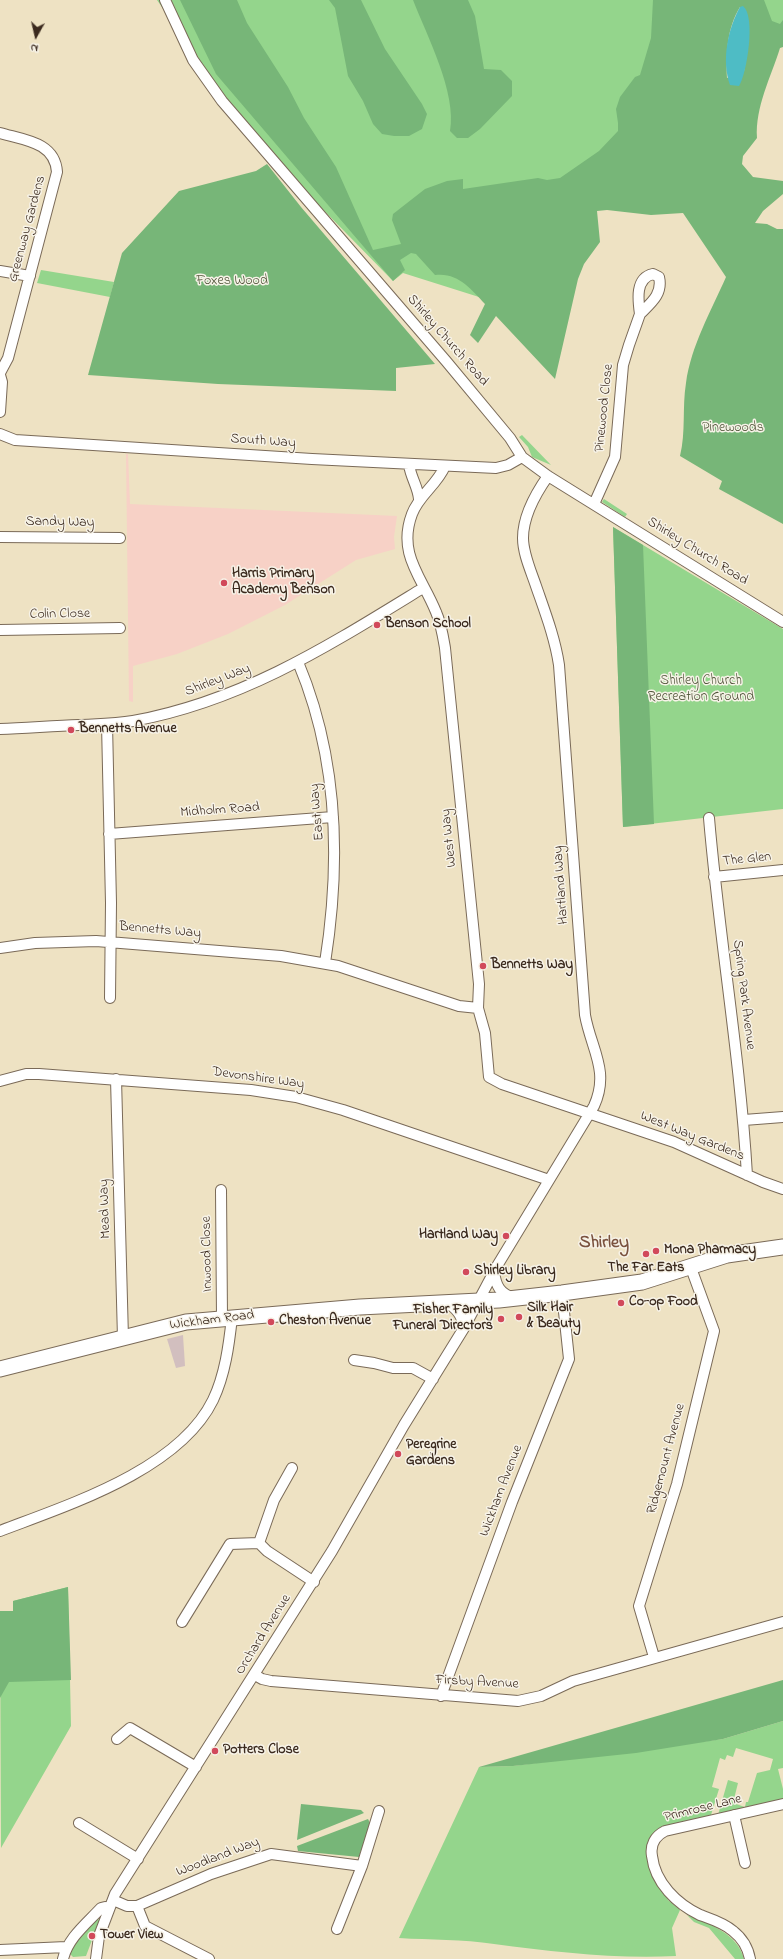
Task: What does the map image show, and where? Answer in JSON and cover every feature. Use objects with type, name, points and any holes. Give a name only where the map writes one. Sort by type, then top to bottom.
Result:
[{"type":"highway","name":"Wickham Road","points":[[0,1369],[177,1324],[227,1318],[562,1294],[642,1282],[736,1253],[783,1247]]},
{"type":"street","name":"Shirley Church Road","points":[[165,0],[193,60],[222,101],[446,361],[510,438],[522,457],[548,476],[783,622]]},
{"type":"street","name":"Greenway Gardens","points":[[0,133],[42,146],[50,152],[56,161],[57,177],[8,358],[0,374],[2,382],[0,412]]},
{"type":"street","points":[[0,271],[30,276]]},
{"type":"street","name":"Pinewood Close","points":[[594,504],[615,458],[624,365],[628,345],[640,314]]},
{"type":"street","name":"South Way","points":[[0,434],[15,440],[409,465],[496,468],[508,465],[522,457]]},
{"type":"street","points":[[409,465],[411,478],[418,490],[419,499]]},
{"type":"street","name":"West Way","points":[[445,466],[439,478],[419,499],[412,514],[407,538],[410,560],[436,613],[445,648],[479,984],[478,1008],[485,1033],[488,1074],[492,1079],[588,1114]]},
{"type":"street","name":"Hartland Way","points":[[478,1300],[600,1092],[601,1070],[585,1014],[559,665],[555,644],[529,566],[523,540],[533,501],[548,476]]},
{"type":"street","name":"Sandy Way","points":[[0,537],[120,538]]},
{"type":"street","name":"Shirley Way","points":[[0,729],[107,724],[156,716],[216,700],[247,687],[298,662],[355,630],[423,588]]},
{"type":"street","name":"Colin Close","points":[[0,630],[120,628]]},
{"type":"street","name":"East Way","points":[[298,662],[309,692],[320,733],[329,775],[334,817],[334,884],[325,963]]},
{"type":"street","points":[[107,724],[111,942],[110,998]]},
{"type":"street","name":"Midholm Road","points":[[109,834],[334,817]]},
{"type":"street","name":"Spring Park Avenue","points":[[709,818],[714,877],[744,1120],[747,1175]]},
{"type":"street","name":"The Glen","points":[[714,877],[783,870]]},
{"type":"street","name":"Bennetts Way","points":[[0,948],[49,942],[111,942],[265,954],[325,963],[350,969],[459,1006],[478,1008]]},
{"type":"street","name":"Devonshire Way","points":[[0,1081],[31,1073],[252,1090],[296,1097],[344,1110],[549,1180]]},
{"type":"street","name":"Mead Way","points":[[116,1079],[123,1338]]},
{"type":"street","name":"West Way Gardens","points":[[588,1114],[674,1142],[783,1190]]},
{"type":"street","points":[[744,1120],[783,1117]]},
{"type":"street","name":"Inwood Close","points":[[221,1190],[227,1318]]},
{"type":"street","name":"Ridgemount Avenue","points":[[654,1657],[639,1606],[677,1484],[714,1330],[691,1268]]},
{"type":"street","points":[[494,1272],[498,1288],[503,1293],[516,1298]]},
{"type":"street","name":"Wickham Avenue","points":[[441,1696],[512,1502],[569,1359],[562,1294]]},
{"type":"street","name":"Orchard Avenue","points":[[96,1959],[99,1936],[110,1904],[314,1582],[404,1425],[464,1328],[478,1300]]},
{"type":"street","points":[[446,1302],[460,1313],[463,1318],[464,1328]]},
{"type":"street","points":[[0,1531],[91,1495],[136,1473],[162,1456],[182,1438],[204,1414],[212,1400],[222,1372],[227,1318]]},
{"type":"street","points":[[354,1360],[393,1368],[414,1368],[433,1378]]},
{"type":"street","points":[[259,1542],[274,1500],[292,1468]]},
{"type":"street","points":[[259,1542],[267,1551],[314,1582]]},
{"type":"street","points":[[182,1622],[230,1544],[259,1542]]},
{"type":"street","name":"Firsby Avenue","points":[[255,1675],[262,1679],[271,1681],[518,1702],[541,1696],[573,1681],[783,1622]]},
{"type":"street","points":[[117,1739],[130,1728],[196,1767]]},
{"type":"street","name":"Primrose Lane","points":[[750,1959],[746,1947],[733,1930],[693,1911],[672,1896],[658,1875],[652,1857],[654,1840],[664,1831],[783,1804]]},
{"type":"street","points":[[337,1929],[362,1866],[379,1810]]},
{"type":"street","points":[[734,1815],[746,1863]]},
{"type":"street","points":[[80,1823],[138,1859]]},
{"type":"street","name":"Woodland Way","points":[[137,1906],[211,1874],[271,1854],[362,1866]]},
{"type":"street","points":[[63,1959],[66,1947],[101,1908],[110,1904],[137,1906],[145,1926],[209,1959]]},
{"type":"street","points":[[0,1950],[66,1947]]},
{"type":"shaded area","name":"Harris Primary Academy Benson","points":[[126,454],[128,454],[130,504],[397,516],[394,537],[395,549],[356,560],[285,605],[228,634],[177,654],[133,666],[133,702],[129,701]]},
{"type":"shaded area","points":[[183,1335],[185,1366],[176,1368],[167,1339]]},
{"type":"green space","points":[[157,0],[715,0],[666,80],[479,297],[403,273],[393,281],[251,136]]},
{"type":"green space","name":"Pinewoods","points":[[180,0],[237,0],[247,23],[288,87],[304,118],[336,167],[373,250],[401,244],[392,220],[393,214],[425,189],[447,181],[463,179],[463,189],[538,178],[547,180],[560,178],[599,151],[618,131],[616,109],[620,97],[635,77],[640,75],[651,38],[653,0],[764,0],[772,21],[780,24],[783,20],[783,47],[780,48],[764,92],[758,115],[757,138],[743,156],[742,164],[753,177],[783,181],[783,194],[763,211],[755,223],[767,224],[777,229],[783,229],[783,524],[719,489],[722,481],[680,456],[683,438],[686,383],[692,356],[702,329],[726,277],[683,213],[651,215],[607,210],[597,211],[600,242],[584,264],[578,279],[555,379],[496,316],[478,343],[470,335],[485,304],[469,287],[457,279],[451,276],[435,275],[416,254],[411,253],[400,260],[405,270],[393,281],[216,74]],"holes":[[[740,7],[747,39],[747,53],[744,71],[727,78],[728,41],[732,23]]]},
{"type":"green space","points":[[329,0],[361,0],[385,49],[422,104],[427,114],[422,129],[409,136],[394,136],[382,134],[373,124],[363,101],[348,76],[335,8]]},
{"type":"green space","points":[[413,0],[468,0],[475,16],[484,69],[501,70],[512,81],[512,96],[480,129],[468,138],[457,138],[450,131],[451,116],[445,82],[433,47]]},
{"type":"green space","points":[[759,0],[783,0],[783,47]]},
{"type":"green space","name":"Foxes Wood","points":[[267,164],[301,207],[435,364],[396,368],[396,391],[218,384],[88,375],[122,253],[179,191],[256,171]]},
{"type":"green space","points":[[41,270],[114,282],[110,297],[37,283]]},
{"type":"green space","points":[[522,435],[551,465],[532,457],[528,447],[519,437]]},
{"type":"green space","points":[[604,499],[627,514],[625,517],[602,502]]},
{"type":"green space","name":"Shirley Church Recreation Ground","points":[[613,527],[783,629],[783,809],[623,827]]},
{"type":"green space","points":[[613,527],[643,545],[654,824],[623,827]]},
{"type":"green space","points":[[68,1587],[71,1726],[1,1848],[0,1611],[13,1611],[13,1601]]},
{"type":"green space","points":[[68,1587],[71,1680],[9,1682],[0,1698],[0,1611],[13,1611],[13,1601]]},
{"type":"green space","points":[[783,1680],[783,1721],[723,1739],[636,1753],[513,1766],[479,1767]]},
{"type":"green space","points":[[783,1721],[783,1768],[778,1769],[783,1789],[783,1800],[718,1815],[728,1780],[738,1783],[733,1803],[745,1807],[757,1773],[770,1770],[773,1759],[736,1748],[733,1757],[727,1755],[725,1760],[720,1758],[712,1787],[719,1789],[711,1815],[652,1838],[668,1900],[680,1910],[672,1928],[676,1956],[607,1956],[470,1941],[399,1938],[479,1767],[513,1766],[723,1739]]},
{"type":"green space","points":[[301,1804],[361,1810],[364,1813],[297,1840]]},
{"type":"green space","points":[[368,1819],[370,1823],[359,1857],[298,1851],[297,1846]]},
{"type":"green space","points":[[687,1915],[713,1926],[729,1936],[741,1950],[744,1959],[735,1959],[709,1928],[694,1922]]},
{"type":"green space","points":[[100,1919],[86,1956],[73,1957],[69,1953],[71,1948],[96,1920]]},
{"type":"water","points":[[743,6],[747,12],[750,32],[745,69],[739,86],[730,85],[727,76],[726,55],[732,25],[740,7]]},
{"type":"place","name":"Harris Primary Academy Benson","points":[[224,583]]},
{"type":"place","name":"Benson School","points":[[377,625]]},
{"type":"place","name":"Bennetts Avenue","points":[[71,730]]},
{"type":"place","name":"Bennetts Way","points":[[483,966]]},
{"type":"place","name":"Hartland Way","points":[[506,1236]]},
{"type":"place","name":"Mona Pharmacy","points":[[656,1251]]},
{"type":"place","name":"The Far Eats","points":[[646,1254]]},
{"type":"place","name":"Shirley Library","points":[[466,1272]]},
{"type":"place","name":"Co-op Food","points":[[621,1303]]},
{"type":"place","name":"Silk Hair & Beauty","points":[[519,1317]]},
{"type":"place","name":"Fisher Family Funeral Directors","points":[[501,1319]]},
{"type":"place","name":"Cheston Avenue","points":[[271,1322]]},
{"type":"place","name":"Peregrine Gardens","points":[[398,1454]]},
{"type":"place","name":"Potters Close","points":[[215,1751]]},
{"type":"place","name":"Tower View","points":[[92,1936]]},
{"type":"district","name":"Shirley","points":[[604,1244]]}]
